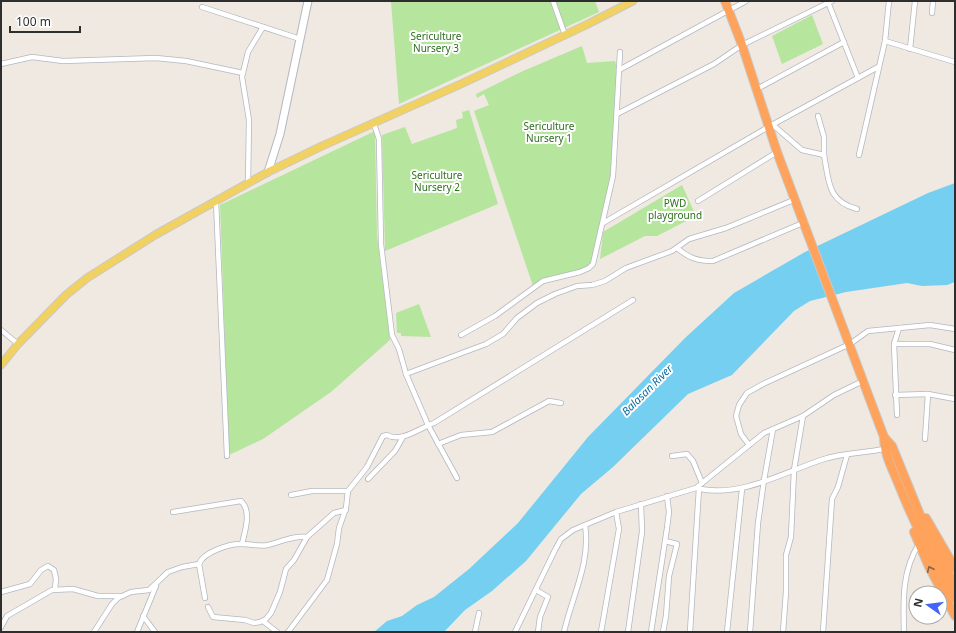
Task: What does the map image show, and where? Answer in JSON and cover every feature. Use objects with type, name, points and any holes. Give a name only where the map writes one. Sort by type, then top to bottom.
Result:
[{"type":"highway","points":[[725,1],[772,126],[778,152],[884,437],[884,448],[955,599]]},
{"type":"highway","points":[[884,437],[892,446],[908,498]]},
{"type":"highway","points":[[954,566],[915,497],[908,498],[904,503],[919,544],[939,588],[955,616]]},
{"type":"highway","points":[[939,563],[955,586]]},
{"type":"main road","points":[[1,365],[44,315],[87,278],[155,235],[268,172],[565,35],[633,1]]},
{"type":"street","points":[[268,172],[280,134],[308,1]]},
{"type":"street","points":[[553,1],[565,35]]},
{"type":"street","points":[[619,70],[746,1]]},
{"type":"street","points":[[859,155],[885,41],[889,1]]},
{"type":"street","points":[[910,48],[915,1]]},
{"type":"street","points":[[932,13],[933,1]]},
{"type":"street","points":[[617,114],[714,64],[742,45],[830,2],[858,78]]},
{"type":"street","points":[[202,6],[300,39]]},
{"type":"street","points":[[248,183],[249,120],[242,77],[248,52],[263,27]]},
{"type":"street","points":[[885,41],[955,62],[955,58]]},
{"type":"street","points":[[757,89],[844,42]]},
{"type":"street","points":[[462,335],[495,316],[543,281],[580,272],[591,267],[594,262],[613,176],[620,52]]},
{"type":"street","points":[[1,64],[32,58],[63,60],[156,58],[186,60],[243,73]]},
{"type":"street","points":[[603,223],[878,67]]},
{"type":"street","points":[[818,116],[824,137],[824,155],[830,190],[838,201],[846,206],[857,209]]},
{"type":"street","points":[[374,124],[379,139],[381,244],[392,335],[399,349],[406,374],[428,425],[457,478]]},
{"type":"street","points":[[772,126],[802,150],[824,155]]},
{"type":"street","points":[[698,201],[778,152]]},
{"type":"street","points":[[406,374],[486,344],[503,334],[517,318],[537,303],[555,294],[576,286],[592,285],[605,281],[626,268],[677,248],[690,239],[726,228],[796,199]]},
{"type":"street","points":[[216,201],[227,456]]},
{"type":"street","points":[[677,248],[690,258],[698,261],[713,261],[806,225]]},
{"type":"street","points":[[288,632],[327,580],[337,544],[339,528],[346,510],[348,491],[367,468],[383,436],[387,435],[397,439],[428,425],[466,404],[633,300]]},
{"type":"street","points":[[749,445],[741,434],[736,416],[739,405],[746,393],[850,344],[868,331],[930,325],[955,329]]},
{"type":"street","points":[[897,415],[894,344],[900,328]]},
{"type":"street","points":[[1,330],[18,344]]},
{"type":"street","points":[[894,344],[930,344],[955,350]]},
{"type":"street","points":[[515,632],[561,539],[573,530],[616,512],[700,486],[764,433],[803,416],[834,394],[863,381]]},
{"type":"street","points":[[895,395],[928,394],[955,399]]},
{"type":"street","points":[[925,439],[928,394]]},
{"type":"street","points":[[438,444],[461,435],[492,432],[549,400],[562,403]]},
{"type":"street","points":[[783,632],[786,555],[791,537],[794,470],[803,416]]},
{"type":"street","points":[[750,632],[754,570],[764,480],[773,429]]},
{"type":"street","points":[[368,479],[394,451],[404,436]]},
{"type":"street","points":[[700,486],[724,492],[742,489],[825,459],[884,448]]},
{"type":"street","points":[[672,456],[687,454],[693,461],[700,486],[690,632]]},
{"type":"street","points":[[823,632],[832,499],[838,487],[847,455]]},
{"type":"street","points":[[727,632],[742,489]]},
{"type":"street","points":[[291,495],[312,491],[348,491]]},
{"type":"street","points":[[651,632],[665,541],[668,512],[667,496]]},
{"type":"street","points":[[173,512],[241,501],[244,504],[247,520],[242,544]]},
{"type":"street","points":[[628,632],[642,532],[641,504]]},
{"type":"street","points":[[208,607],[213,617],[254,622],[263,621],[271,613],[280,592],[286,569],[294,560],[308,537],[334,513],[346,510]]},
{"type":"street","points":[[601,632],[619,529],[616,512]]},
{"type":"street","points":[[564,632],[584,564],[587,536],[585,525]]},
{"type":"street","points":[[137,632],[158,583],[164,575],[172,571],[199,564],[204,557],[221,548],[242,544],[266,545],[297,537],[308,537]]},
{"type":"street","points":[[663,632],[666,616],[669,576],[677,544],[665,541]]},
{"type":"street","points":[[904,632],[906,573],[913,554],[919,544]]},
{"type":"street","points":[[199,564],[205,598]]},
{"type":"street","points":[[1,592],[30,584],[41,570],[48,566],[54,570],[56,579],[55,590]]},
{"type":"street","points":[[94,632],[112,604],[121,596],[131,592],[147,590],[158,583]]},
{"type":"street","points":[[1,627],[7,616],[55,590],[73,588],[98,596],[121,596]]},
{"type":"street","points":[[536,590],[548,597],[540,617],[538,632]]},
{"type":"street","points":[[475,632],[479,613]]},
{"type":"street","points":[[144,616],[155,632]]},
{"type":"street","points":[[263,621],[278,632]]},
{"type":"green space","name":"Sericulture Nursery 3","points":[[391,1],[595,1],[599,12],[399,104]]},
{"type":"green space","points":[[812,15],[823,44],[782,64],[772,36]]},
{"type":"green space","name":"Sericulture Nursery 1","points":[[582,46],[587,63],[615,61],[618,70],[611,174],[591,265],[581,271],[557,276],[533,286],[474,111],[489,105],[484,94],[477,98],[476,94],[523,71]]},
{"type":"green space","name":"Sericulture Nursery 2","points":[[469,110],[498,204],[385,251],[382,135],[405,127],[412,144],[457,128],[456,120],[463,118],[462,112]]},
{"type":"green space","points":[[375,131],[377,236],[390,340],[331,392],[263,439],[229,455],[220,205]]},
{"type":"green space","name":"PWD playground","points":[[682,185],[696,216],[657,236],[645,236],[600,259],[603,232]]},
{"type":"green space","points":[[419,304],[431,337],[401,336],[401,333],[397,333],[396,313]]},
{"type":"water","name":"Balasan River","points":[[955,183],[955,282],[947,285],[922,286],[907,283],[846,292],[810,301],[794,311],[732,375],[688,394],[613,467],[581,494],[526,561],[492,591],[465,610],[444,632],[374,632],[387,621],[402,616],[417,605],[434,597],[469,569],[518,523],[588,437],[685,338],[734,293],[805,252],[928,193]]}]
